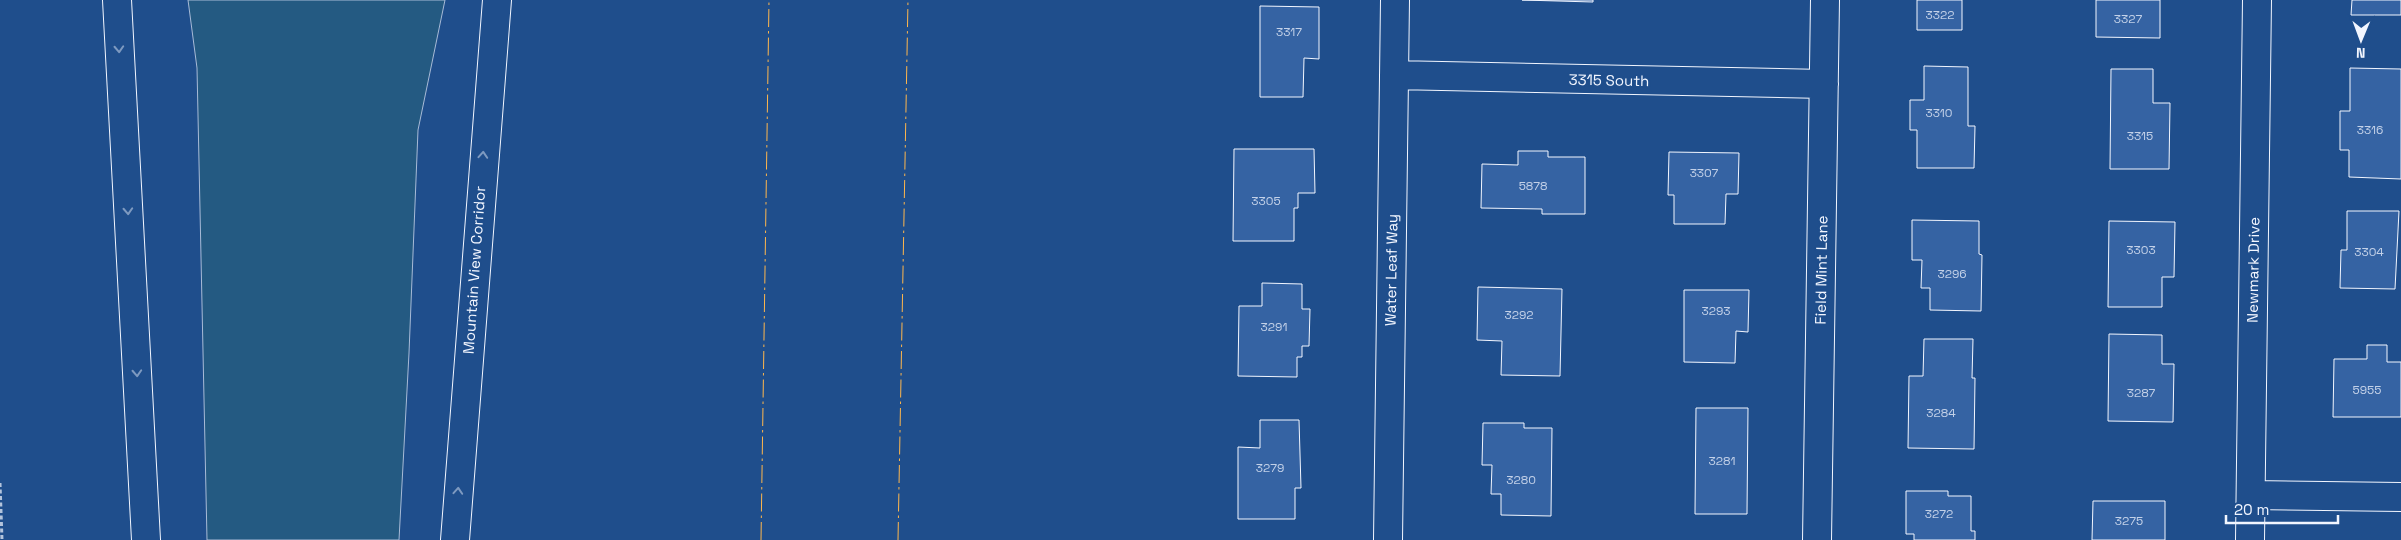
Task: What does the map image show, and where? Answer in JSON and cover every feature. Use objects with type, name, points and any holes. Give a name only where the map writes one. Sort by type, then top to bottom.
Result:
[{"type":"main road","points":[[117,0],[146,540]]},
{"type":"main road","name":"Mountain View Corridor","points":[[455,540],[497,0]]},
{"type":"main road","name":"Water Leaf Way","points":[[1388,540],[1395,0]]},
{"type":"main road","name":"Field Mint Lane","points":[[1817,540],[1825,0]]},
{"type":"main road","name":"Newmark Drive","points":[[2250,540],[2257,0]]},
{"type":"main road","name":"3315 South","points":[[1394,76],[1824,84]]},
{"type":"main road","points":[[2251,495],[2401,497]]},
{"type":"path","points":[[0,483],[2,540]]},
{"type":"shaded area","points":[[188,0],[445,0],[418,130],[399,540],[207,540],[197,68]]},
{"type":"building","points":[[1522,0],[1593,0],[1593,2]]},
{"type":"building","points":[[1917,0],[1962,0],[1962,30],[1917,30]]},
{"type":"building","points":[[2096,0],[2160,0],[2160,38],[2096,37]]},
{"type":"building","points":[[2352,0],[2401,0],[2401,15],[2351,15]]},
{"type":"building","points":[[1260,6],[1319,7],[1319,59],[1304,58],[1303,97],[1260,97]]},
{"type":"building","points":[[1924,66],[1968,67],[1968,126],[1975,126],[1974,168],[1917,168],[1917,130],[1910,130],[1910,100],[1924,100]]},
{"type":"building","points":[[2350,68],[2401,69],[2401,179],[2349,177],[2349,150],[2340,150],[2340,111],[2350,111]]},
{"type":"building","points":[[2111,69],[2153,69],[2153,103],[2170,103],[2169,169],[2110,169]]},
{"type":"building","points":[[1234,149],[1314,149],[1315,193],[1298,193],[1298,208],[1294,208],[1294,241],[1233,241]]},
{"type":"building","points":[[1518,151],[1548,151],[1548,157],[1585,157],[1585,214],[1542,214],[1542,209],[1481,208],[1482,164],[1518,165]]},
{"type":"building","points":[[1669,152],[1739,153],[1738,194],[1726,194],[1725,224],[1674,224],[1674,195],[1668,195]]},
{"type":"building","points":[[2347,211],[2399,211],[2395,289],[2340,288],[2341,250],[2347,250]]},
{"type":"building","points":[[1912,220],[1979,221],[1979,254],[1982,255],[1981,311],[1930,310],[1930,288],[1921,288],[1922,260],[1912,260]]},
{"type":"building","points":[[2109,221],[2175,222],[2174,277],[2162,277],[2162,307],[2108,307]]},
{"type":"building","points":[[1262,283],[1302,284],[1302,309],[1310,309],[1309,346],[1302,346],[1302,357],[1297,357],[1297,377],[1238,376],[1239,306],[1262,306]]},
{"type":"building","points":[[1478,287],[1562,289],[1560,376],[1501,375],[1502,341],[1477,340]]},
{"type":"building","points":[[1684,290],[1749,290],[1748,332],[1736,331],[1735,363],[1684,362]]},
{"type":"building","points":[[2109,334],[2162,335],[2162,364],[2174,364],[2173,422],[2108,421]]},
{"type":"building","points":[[1924,339],[1973,339],[1972,378],[1975,378],[1974,449],[1908,448],[1909,376],[1923,376]]},
{"type":"building","points":[[2367,345],[2387,345],[2387,362],[2401,362],[2401,417],[2333,417],[2334,359],[2367,359]]},
{"type":"building","points":[[1696,408],[1748,408],[1747,514],[1695,514]]},
{"type":"building","points":[[1260,420],[1299,420],[1301,488],[1295,488],[1295,519],[1238,519],[1238,447],[1260,448]]},
{"type":"building","points":[[1483,423],[1524,423],[1524,428],[1552,428],[1551,516],[1501,515],[1501,494],[1491,494],[1492,465],[1482,465]]},
{"type":"building","points":[[1906,491],[1948,491],[1948,496],[1971,496],[1971,531],[1975,531],[1975,540],[1914,540],[1914,534],[1906,534]]},
{"type":"building","points":[[2093,501],[2165,501],[2165,540],[2092,540]]},
{"type":"power","points":[[761,540],[769,0]]},
{"type":"power","points":[[898,540],[908,0]]}]
